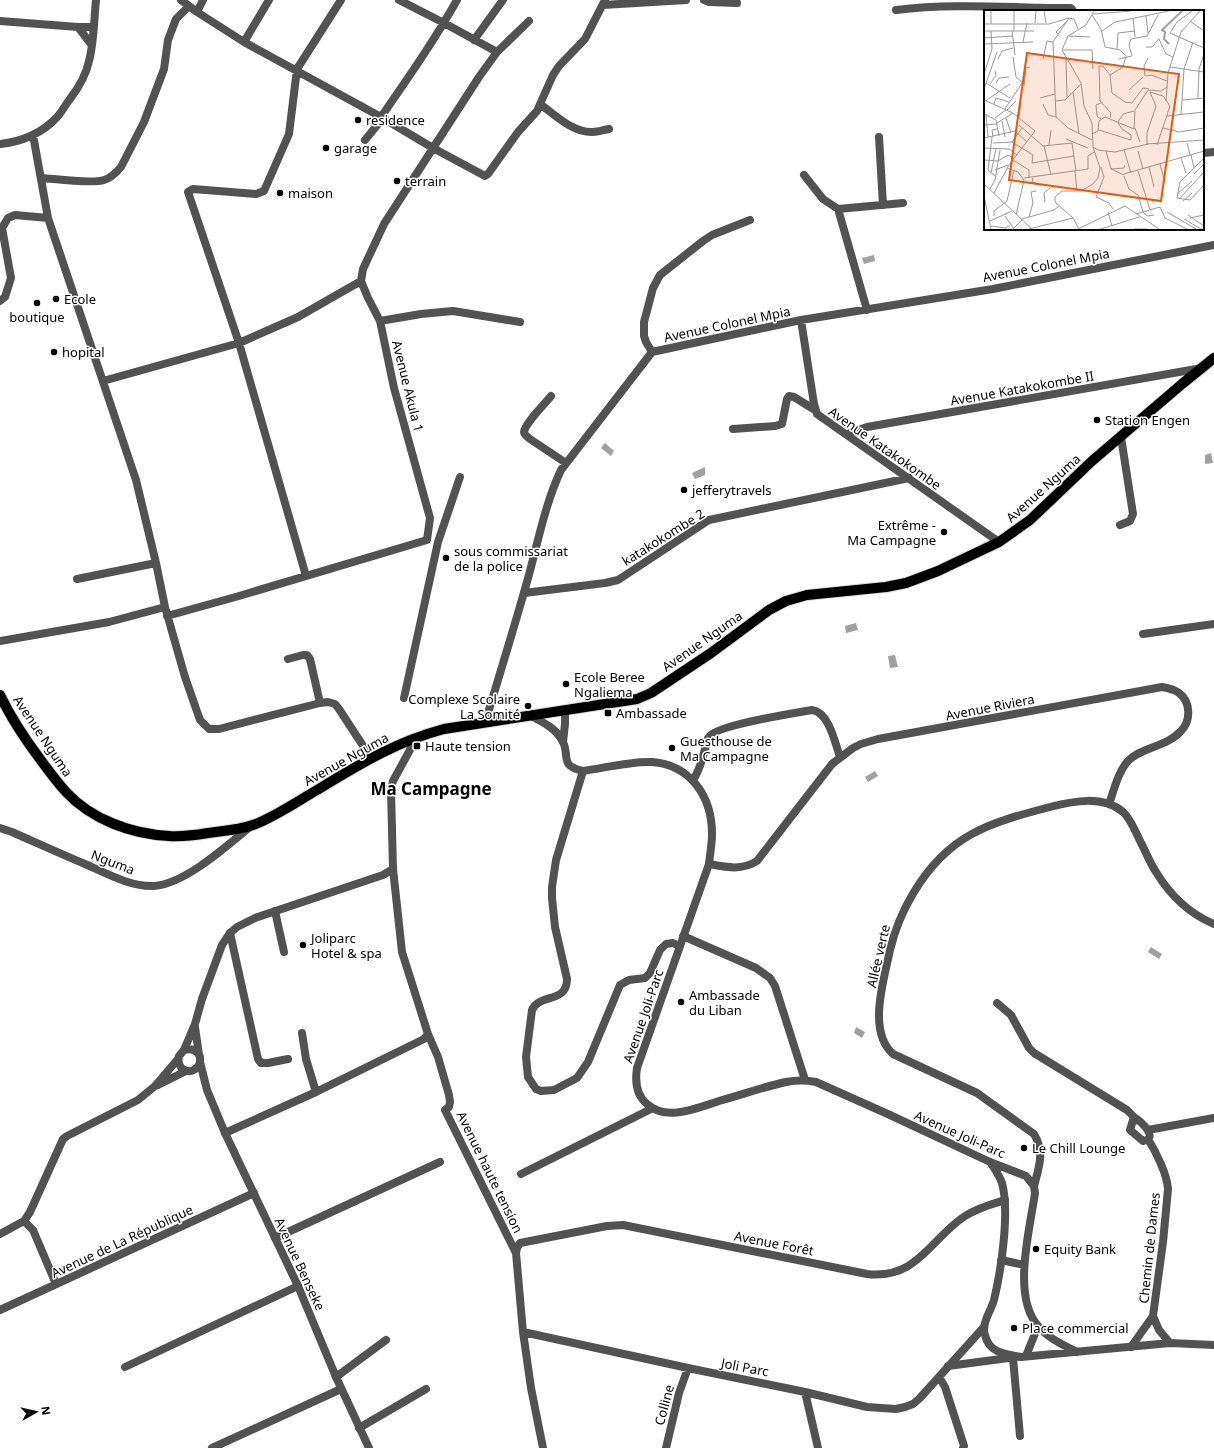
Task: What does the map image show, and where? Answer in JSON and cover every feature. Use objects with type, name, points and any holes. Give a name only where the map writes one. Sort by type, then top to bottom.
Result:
[{"type":"main road","name":"Avenue Nguma","points":[[0,695],[6,709],[50,773],[67,793],[85,808],[106,821],[137,831],[170,836],[188,836],[254,825],[289,807],[370,758],[417,737],[444,729],[630,701],[643,697],[710,653],[769,610],[786,600],[807,595],[886,588],[906,583],[938,571],[998,542],[1030,520],[1092,461],[1214,358]]},
{"type":"street","points":[[0,144],[9,143],[33,135],[57,118],[78,89],[86,73],[90,60],[96,0]]},
{"type":"street","points":[[181,0],[244,42],[297,69],[433,148],[483,175],[486,175],[518,132],[534,115],[553,75],[585,39],[604,3],[686,0]]},
{"type":"street","points":[[197,12],[203,0]]},
{"type":"street","points":[[244,42],[269,0]]},
{"type":"street","points":[[306,576],[239,343],[188,192],[193,189],[256,194],[264,191],[289,134],[297,69],[341,0]]},
{"type":"street","points":[[399,0],[497,52]]},
{"type":"street","points":[[365,140],[382,117],[444,23],[457,0]]},
{"type":"street","points":[[474,40],[503,0]]},
{"type":"street","points":[[704,0],[709,2],[737,2]]},
{"type":"street","points":[[896,10],[918,4],[1071,8],[1072,10]]},
{"type":"street","points":[[42,178],[75,181],[102,181],[110,178],[117,172],[144,122],[164,69],[168,40],[176,19],[189,6]]},
{"type":"street","points":[[0,21],[93,27]]},
{"type":"street","points":[[103,381],[239,343],[298,317],[361,281],[363,269],[368,256],[384,224],[433,148],[497,52],[529,21]]},
{"type":"street","points":[[78,27],[91,44]]},
{"type":"street","points":[[540,104],[575,128],[582,131],[593,132],[608,129]]},
{"type":"street","points":[[33,135],[42,178],[48,218],[136,480],[167,616],[185,677],[200,720],[209,729],[218,729],[328,702],[335,704],[339,709],[370,758]]},
{"type":"street","points":[[878,137],[883,205]]},
{"type":"street","points":[[1204,153],[1214,152]]},
{"type":"street","points":[[804,175],[823,199],[838,209],[904,203]]},
{"type":"street","points":[[838,209],[867,310]]},
{"type":"street","points":[[0,300],[5,297],[11,278],[2,228],[8,218],[15,215],[48,218]]},
{"type":"street","points":[[652,352],[644,336],[644,322],[653,288],[660,275],[703,240],[750,220]]},
{"type":"street","name":"Avenue Colonel Mpia","points":[[484,723],[524,593],[550,496],[559,474],[652,352],[801,320],[993,289],[1214,245]]},
{"type":"street","name":"Avenue Akula 1","points":[[361,281],[380,321],[394,388],[430,518],[427,540]]},
{"type":"street","points":[[380,321],[421,314],[453,311],[520,322]]},
{"type":"street","name":"Avenue Katakokombe","points":[[801,320],[815,410],[819,416],[847,434],[998,542]]},
{"type":"street","name":"Avenue Katakokombe II","points":[[847,434],[867,427],[1202,368]]},
{"type":"street","points":[[551,396],[529,422],[524,431],[530,439],[566,463]]},
{"type":"street","points":[[733,429],[775,426],[782,424],[787,399],[789,396],[794,397],[815,410]]},
{"type":"street","points":[[1120,525],[1130,521],[1133,514],[1121,437]]},
{"type":"street","points":[[404,698],[438,542],[460,478]]},
{"type":"street","name":"katakokombe 2","points":[[524,593],[618,580],[709,520],[909,478]]},
{"type":"street","points":[[167,616],[427,540],[438,542]]},
{"type":"street","points":[[77,579],[156,563]]},
{"type":"street","points":[[0,641],[109,622],[165,607]]},
{"type":"street","points":[[1143,634],[1214,624]]},
{"type":"street","points":[[288,659],[307,655],[310,660],[320,703]]},
{"type":"street","name":"Avenue Riviera","points":[[709,864],[744,867],[757,861],[832,764],[840,757],[861,744],[878,739],[1162,687],[1180,693],[1186,703],[1188,713],[1188,720],[1185,727],[1174,738],[1130,759],[1122,770],[1109,804]]},
{"type":"street","points":[[693,780],[701,766],[707,739],[714,732],[738,725],[812,710],[816,710],[827,720],[840,757]]},
{"type":"street","points":[[565,711],[564,742],[567,762],[575,768],[583,770],[556,860],[552,887],[555,927],[567,979],[566,987],[560,994],[533,1006],[526,1058],[528,1077],[536,1089],[541,1091],[554,1090],[577,1078],[588,1062],[620,985],[629,980],[646,978],[650,973],[660,950],[666,944],[673,943],[679,946]]},
{"type":"street","points":[[532,716],[549,726],[564,742]]},
{"type":"street","name":"Avenue haute tension","points":[[417,737],[393,781],[391,790],[393,869],[402,952],[427,1031],[438,1057],[449,1095],[449,1106],[445,1110],[517,1249]]},
{"type":"street","name":"Avenue Joli-Parc","points":[[583,770],[651,762],[673,768],[687,775],[702,792],[711,821],[712,834],[709,864],[679,946],[636,1077],[638,1090],[643,1101],[651,1109],[661,1112],[680,1112],[785,1082],[805,1080],[816,1082],[990,1162],[1026,1176],[1034,1186]]},
{"type":"street","name":"Allée verte","points":[[1038,1326],[1032,1317],[1026,1301],[1024,1265],[1035,1193],[1034,1186],[1040,1163],[1039,1142],[1034,1134],[977,1094],[900,1058],[893,1054],[884,1044],[880,1031],[879,1012],[893,938],[902,913],[924,875],[934,863],[952,846],[977,830],[1033,811],[1077,801],[1101,802],[1109,804],[1123,812],[1131,822],[1156,872],[1173,894],[1190,911],[1214,924]]},
{"type":"street","name":"Nguma","points":[[0,828],[114,877],[133,884],[154,886],[168,882],[185,874],[212,858],[254,825]]},
{"type":"street","points":[[0,1234],[24,1221],[30,1212],[63,1139],[129,1106],[155,1086],[178,1059],[180,1053],[184,1050],[195,1024],[219,951],[230,933],[246,922],[383,875],[393,869]]},
{"type":"street","points":[[275,911],[284,952]]},
{"type":"street","points":[[230,933],[258,1059],[262,1063],[288,1059]]},
{"type":"street","points":[[683,936],[756,968],[770,978],[775,986],[805,1080]]},
{"type":"street","points":[[997,1002],[1011,1015],[1029,1048],[1034,1053],[1127,1110],[1148,1130],[1148,1139],[1143,1141],[1130,1130],[1134,1117]]},
{"type":"street","points":[[195,1024],[207,1090]]},
{"type":"street","points":[[226,1133],[316,1092],[424,1039],[427,1031]]},
{"type":"street","points":[[302,1034],[306,1058],[316,1092]]},
{"type":"street","points":[[155,1086],[198,1068],[200,1058],[197,1052],[191,1049],[184,1050]]},
{"type":"street","points":[[178,1059],[178,1064],[182,1069],[189,1071],[207,1090]]},
{"type":"street","name":"Avenue Benseke","points":[[207,1090],[298,1286],[341,1389],[369,1448]]},
{"type":"street","points":[[521,1174],[651,1109]]},
{"type":"street","points":[[1148,1130],[1214,1118]]},
{"type":"street","name":"Chemin de Dames","points":[[1148,1139],[1154,1148],[1167,1185],[1163,1242],[1153,1316]]},
{"type":"street","points":[[275,1238],[440,1162]]},
{"type":"street","points":[[990,1162],[998,1173],[1005,1200],[1001,1260],[993,1302],[984,1327],[986,1339],[994,1350],[1004,1354],[1020,1357]]},
{"type":"street","name":"Avenue de La République","points":[[0,1310],[254,1193]]},
{"type":"street","name":"Avenue Forêt","points":[[517,1249],[522,1242],[615,1224],[867,1274],[882,1275],[898,1272],[918,1260],[966,1215],[1005,1200]]},
{"type":"street","points":[[24,1221],[33,1230],[56,1284]]},
{"type":"street","points":[[517,1249],[523,1332],[531,1388],[543,1448]]},
{"type":"street","points":[[1001,1260],[1024,1265]]},
{"type":"street","points":[[125,1367],[298,1286]]},
{"type":"street","points":[[1153,1316],[1159,1330],[1170,1343]]},
{"type":"street","points":[[1131,1347],[1153,1316]]},
{"type":"street","points":[[1020,1436],[1020,1357],[1038,1326],[1046,1335],[1078,1352]]},
{"type":"street","name":"Joli Parc","points":[[523,1332],[805,1392],[867,1407],[896,1409],[913,1404],[939,1378],[984,1327]]},
{"type":"street","points":[[336,1377],[386,1340]]},
{"type":"street","points":[[948,1366],[1020,1357],[1170,1343],[1214,1344]]},
{"type":"street","name":"Colline","points":[[666,1448],[679,1393],[688,1368]]},
{"type":"street","points":[[939,1378],[945,1387],[964,1446],[963,1448]]},
{"type":"street","points":[[212,1448],[341,1389]]},
{"type":"street","points":[[359,1428],[426,1389]]},
{"type":"street","points":[[805,1392],[818,1448]]},
{"type":"shaded area","points":[[874,255],[875,261],[864,264],[862,258]]},
{"type":"shaded area","points":[[605,443],[614,451],[611,456],[601,448]]},
{"type":"shaded area","points":[[1211,453],[1213,463],[1205,464],[1205,455]]},
{"type":"shaded area","points":[[705,467],[705,475],[695,479],[692,473]]},
{"type":"shaded area","points":[[856,623],[858,630],[846,633],[845,626]]},
{"type":"shaded area","points":[[895,655],[898,667],[890,668],[888,656]]},
{"type":"shaded area","points":[[875,771],[878,776],[868,782],[865,777]]},
{"type":"shaded area","points":[[1151,947],[1162,954],[1159,959],[1148,952]]},
{"type":"shaded area","points":[[856,1027],[865,1032],[862,1038],[854,1033]]},
{"type":"place","name":"residence","points":[[358,120]]},
{"type":"place","name":"garage","points":[[326,148]]},
{"type":"place","name":"terrain","points":[[397,181]]},
{"type":"place","name":"maison","points":[[280,193]]},
{"type":"place","name":"Ecole","points":[[56,299]]},
{"type":"place","name":"boutique","points":[[37,303]]},
{"type":"place","name":"hopital","points":[[54,352]]},
{"type":"place","name":"Station Engen","points":[[1097,420]]},
{"type":"place","name":"jefferytravels","points":[[684,490]]},
{"type":"place","name":"Extrême - Ma Campagne","points":[[944,532]]},
{"type":"place","name":"sous commissariat de la police","points":[[446,558]]},
{"type":"place","name":"Ecole Beree Ngaliema","points":[[566,684]]},
{"type":"place","name":"Complexe Scolaire La Somité","points":[[528,706]]},
{"type":"place","name":"Ambassade","points":[[608,713]]},
{"type":"place","name":"Haute tension","points":[[417,746]]},
{"type":"place","name":"Guesthouse de Ma Campagne","points":[[672,748]]},
{"type":"place","name":"Joliparc Hotel & spa","points":[[303,945]]},
{"type":"place","name":"Ambassade du Liban","points":[[681,1002]]},
{"type":"place","name":"Le Chill Lounge","points":[[1024,1148]]},
{"type":"place","name":"Equity Bank","points":[[1036,1249]]},
{"type":"place","name":"Place commercial","points":[[1014,1328]]},
{"type":"district","name":"Ma Campagne","points":[[431,789]]}]
